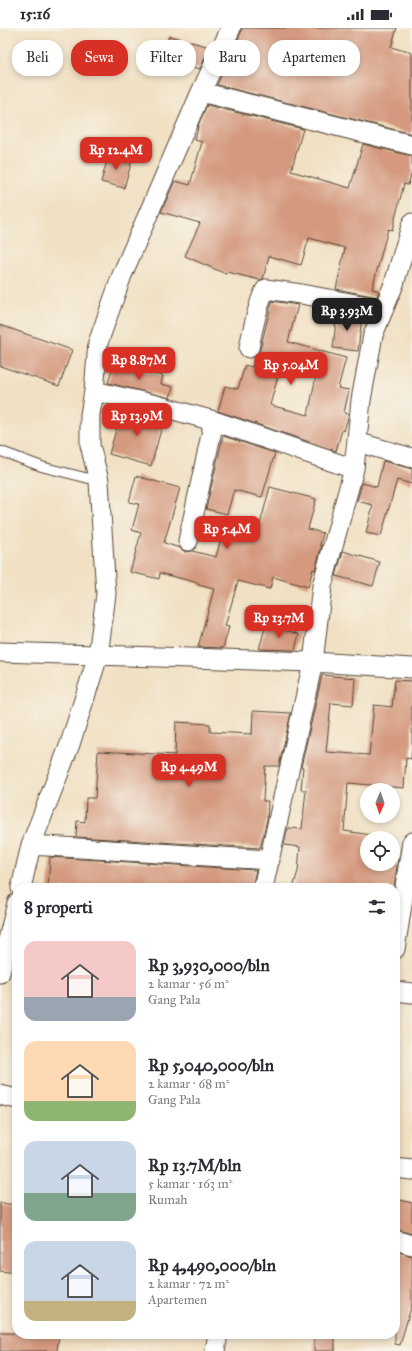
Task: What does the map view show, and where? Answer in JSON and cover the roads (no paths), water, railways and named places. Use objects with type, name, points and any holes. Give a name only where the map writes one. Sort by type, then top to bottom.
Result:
[{"type":"street","points":[[22,883],[31,845],[70,744],[98,656],[106,594],[99,481],[90,444],[90,415],[94,391],[98,343],[122,275],[201,92],[231,28]]},
{"type":"street","points":[[201,92],[412,145]]},
{"type":"street","points":[[264,883],[313,662],[322,586],[354,469],[361,400],[373,335],[394,284],[412,223]]},
{"type":"street","points":[[249,348],[262,295],[266,289],[302,294],[384,310]]},
{"type":"street","points":[[94,391],[152,404],[214,421],[354,469]]},
{"type":"street","points":[[188,541],[214,421]]},
{"type":"street","points":[[357,442],[412,458]]},
{"type":"street","points":[[0,652],[313,662],[412,668]]},
{"type":"street","points":[[400,918],[412,842]]},
{"type":"street","points":[[31,845],[270,860]]},
{"type":"street","points":[[0,973],[12,924]]},
{"type":"street","points":[[400,992],[412,994]]},
{"type":"street","points":[[0,1095],[12,1098]]},
{"type":"street","points":[[400,1169],[412,1170]]},
{"type":"street","points":[[400,1241],[412,1245]]},
{"type":"street","points":[[215,1351],[217,1339]]},
{"type":"lane","points":[[0,452],[43,467],[99,481]]}]
